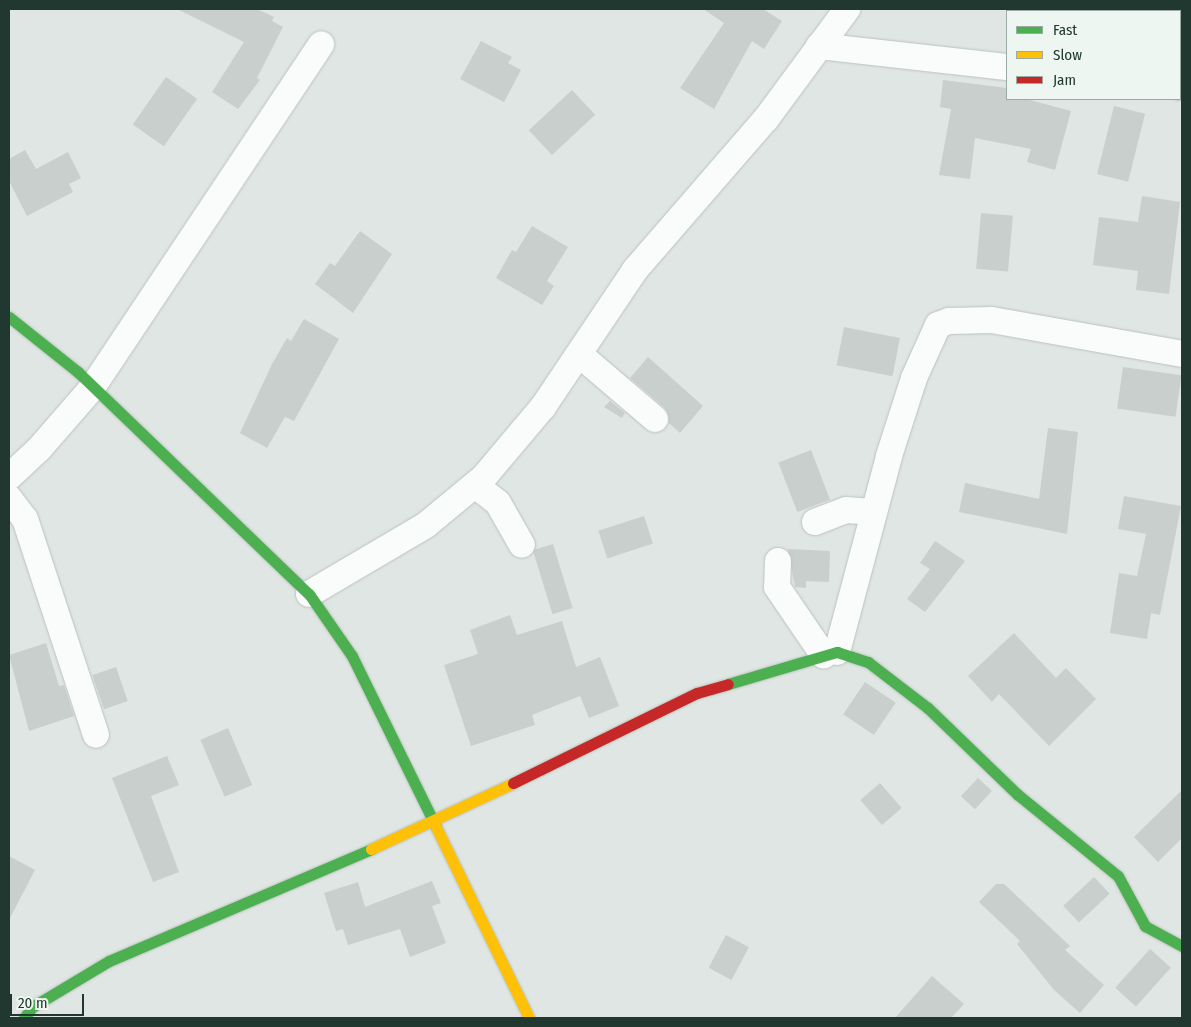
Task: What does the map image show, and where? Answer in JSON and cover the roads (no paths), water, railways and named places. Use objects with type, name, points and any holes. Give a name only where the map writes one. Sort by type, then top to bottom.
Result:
[{"type":"street","points":[[309,594],[426,525],[475,485],[543,407],[635,270],[766,119],[847,9]]},
{"type":"street","points":[[9,477],[39,449],[92,388],[322,44]]},
{"type":"street","points":[[819,46],[1006,67]]},
{"type":"street","points":[[9,317],[78,372],[92,388],[309,594],[352,656],[435,822],[529,1018]]},
{"type":"street","points":[[830,654],[914,378],[938,325],[949,321],[992,320],[1182,354]]},
{"type":"street","points":[[579,354],[655,420]]},
{"type":"street","points":[[475,485],[498,503],[522,545]]},
{"type":"street","points":[[9,498],[25,519],[96,735]]},
{"type":"street","points":[[815,522],[846,510],[873,512]]},
{"type":"street","points":[[778,561],[777,586],[830,654]]},
{"type":"street","points":[[24,1018],[32,1007],[109,961],[435,822],[697,693],[830,654],[868,662],[928,708],[1017,794],[1118,876],[1145,926],[1182,946]]}]
